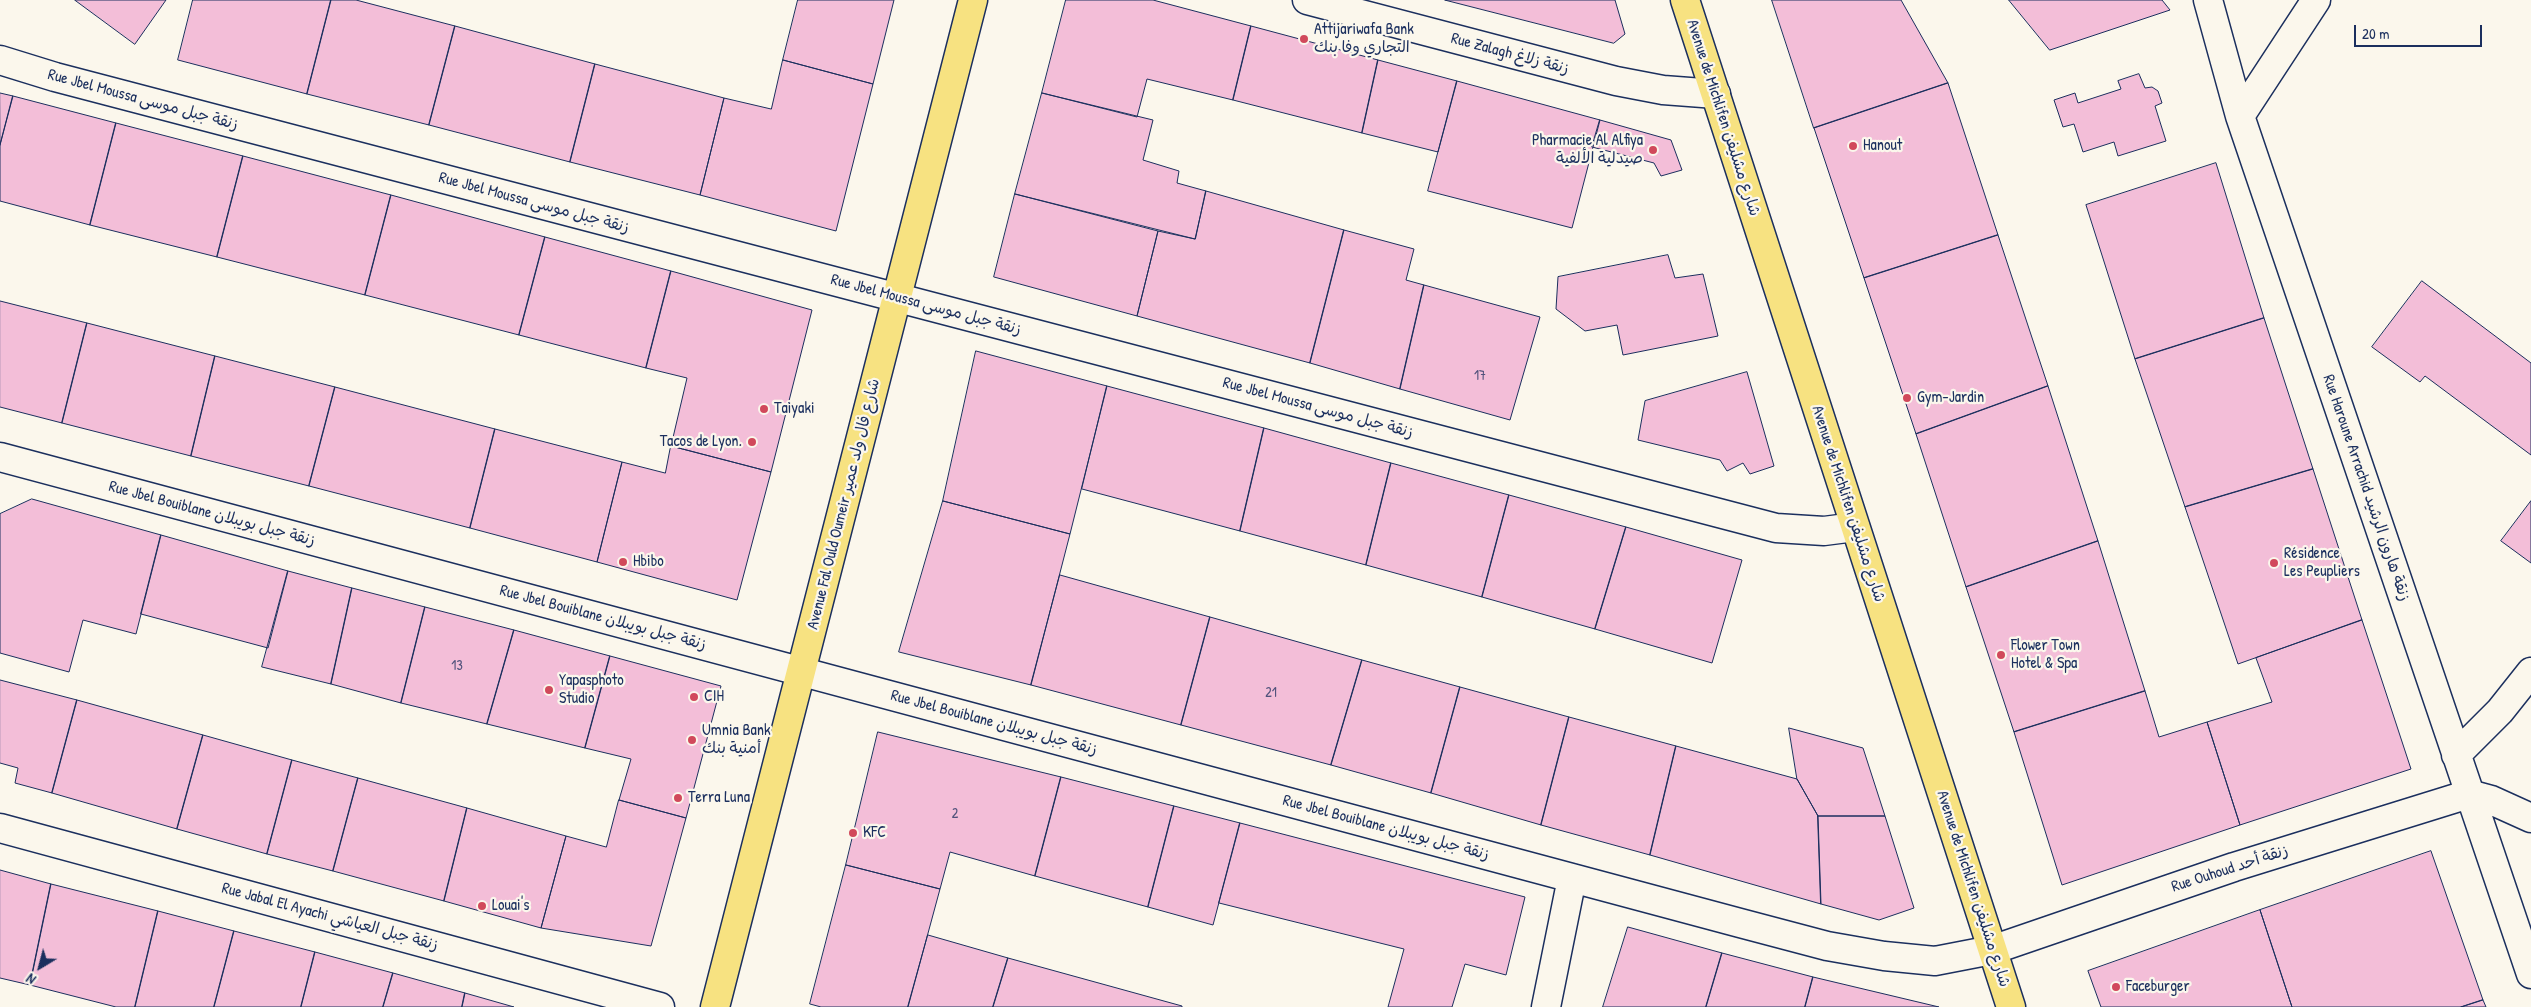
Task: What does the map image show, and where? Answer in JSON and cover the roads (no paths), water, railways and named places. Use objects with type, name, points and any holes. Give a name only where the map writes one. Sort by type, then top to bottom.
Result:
[{"type":"main road","name":"Avenue Fal Ould Oumeir شارع فال ولد عمير","points":[[715,1007],[973,0]]},
{"type":"main road","name":"Avenue de Michlifen شارع مشليفن","points":[[1685,0],[2011,1007]]},
{"type":"street","name":"Rue Zalagh زنقة زلاغ","points":[[1308,0],[1616,82],[1663,90],[1716,94]]},
{"type":"street","name":"Rue Haroune Arrachid زنقة هارون الرشيد","points":[[2208,0],[2240,116],[2531,974]]},
{"type":"street","points":[[2240,116],[2316,0]]},
{"type":"street","name":"Rue Jbel Moussa زنقة جبل موسى","points":[[0,60],[55,77],[1776,528],[1824,531],[1855,526]]},
{"type":"street","name":"Rue Jbel Bouiblane زنقة جبل بويبلان","points":[[0,457],[1827,946],[1884,956],[1935,961],[1992,950]]},
{"type":"street","points":[[2456,755],[2500,712],[2531,672]]},
{"type":"street","points":[[2469,794],[2491,800],[2531,818]]},
{"type":"street","name":"Rue Ouhoud زنقة أحد","points":[[1992,950],[2234,867],[2469,794]]},
{"type":"street","name":"Rue Jabal El Ayachi زنقة جبل العياشي","points":[[0,828],[660,1007]]},
{"type":"street","points":[[1546,1007],[1572,878]]},
{"type":"place","name":"Attijariwafa Bank التجاري وفا بنك","points":[[1304,39]]},
{"type":"place","name":"Hanout","points":[[1853,146]]},
{"type":"place","name":"Pharmacie Al Alfiya صيدلية الألفية","points":[[1653,150]]},
{"type":"place","name":"Gym-Jardin","points":[[1907,398]]},
{"type":"place","name":"Taiyaki","points":[[764,409]]},
{"type":"place","name":"Tacos de Lyon.","points":[[752,442]]},
{"type":"place","name":"Hbibo","points":[[623,562]]},
{"type":"place","name":"Résidence Les Peupliers","points":[[2274,563]]},
{"type":"place","name":"Flower Town Hotel & Spa","points":[[2001,655]]},
{"type":"place","name":"Yapasphoto Studio","points":[[549,690]]},
{"type":"place","name":"CIH","points":[[694,697]]},
{"type":"place","name":"Umnia Bank أمنية بنك","points":[[692,740]]},
{"type":"place","name":"Terra Luna","points":[[678,798]]},
{"type":"place","name":"KFC","points":[[853,833]]},
{"type":"place","name":"Louai's","points":[[482,906]]},
{"type":"place","name":"Faceburger","points":[[2116,987]]}]
